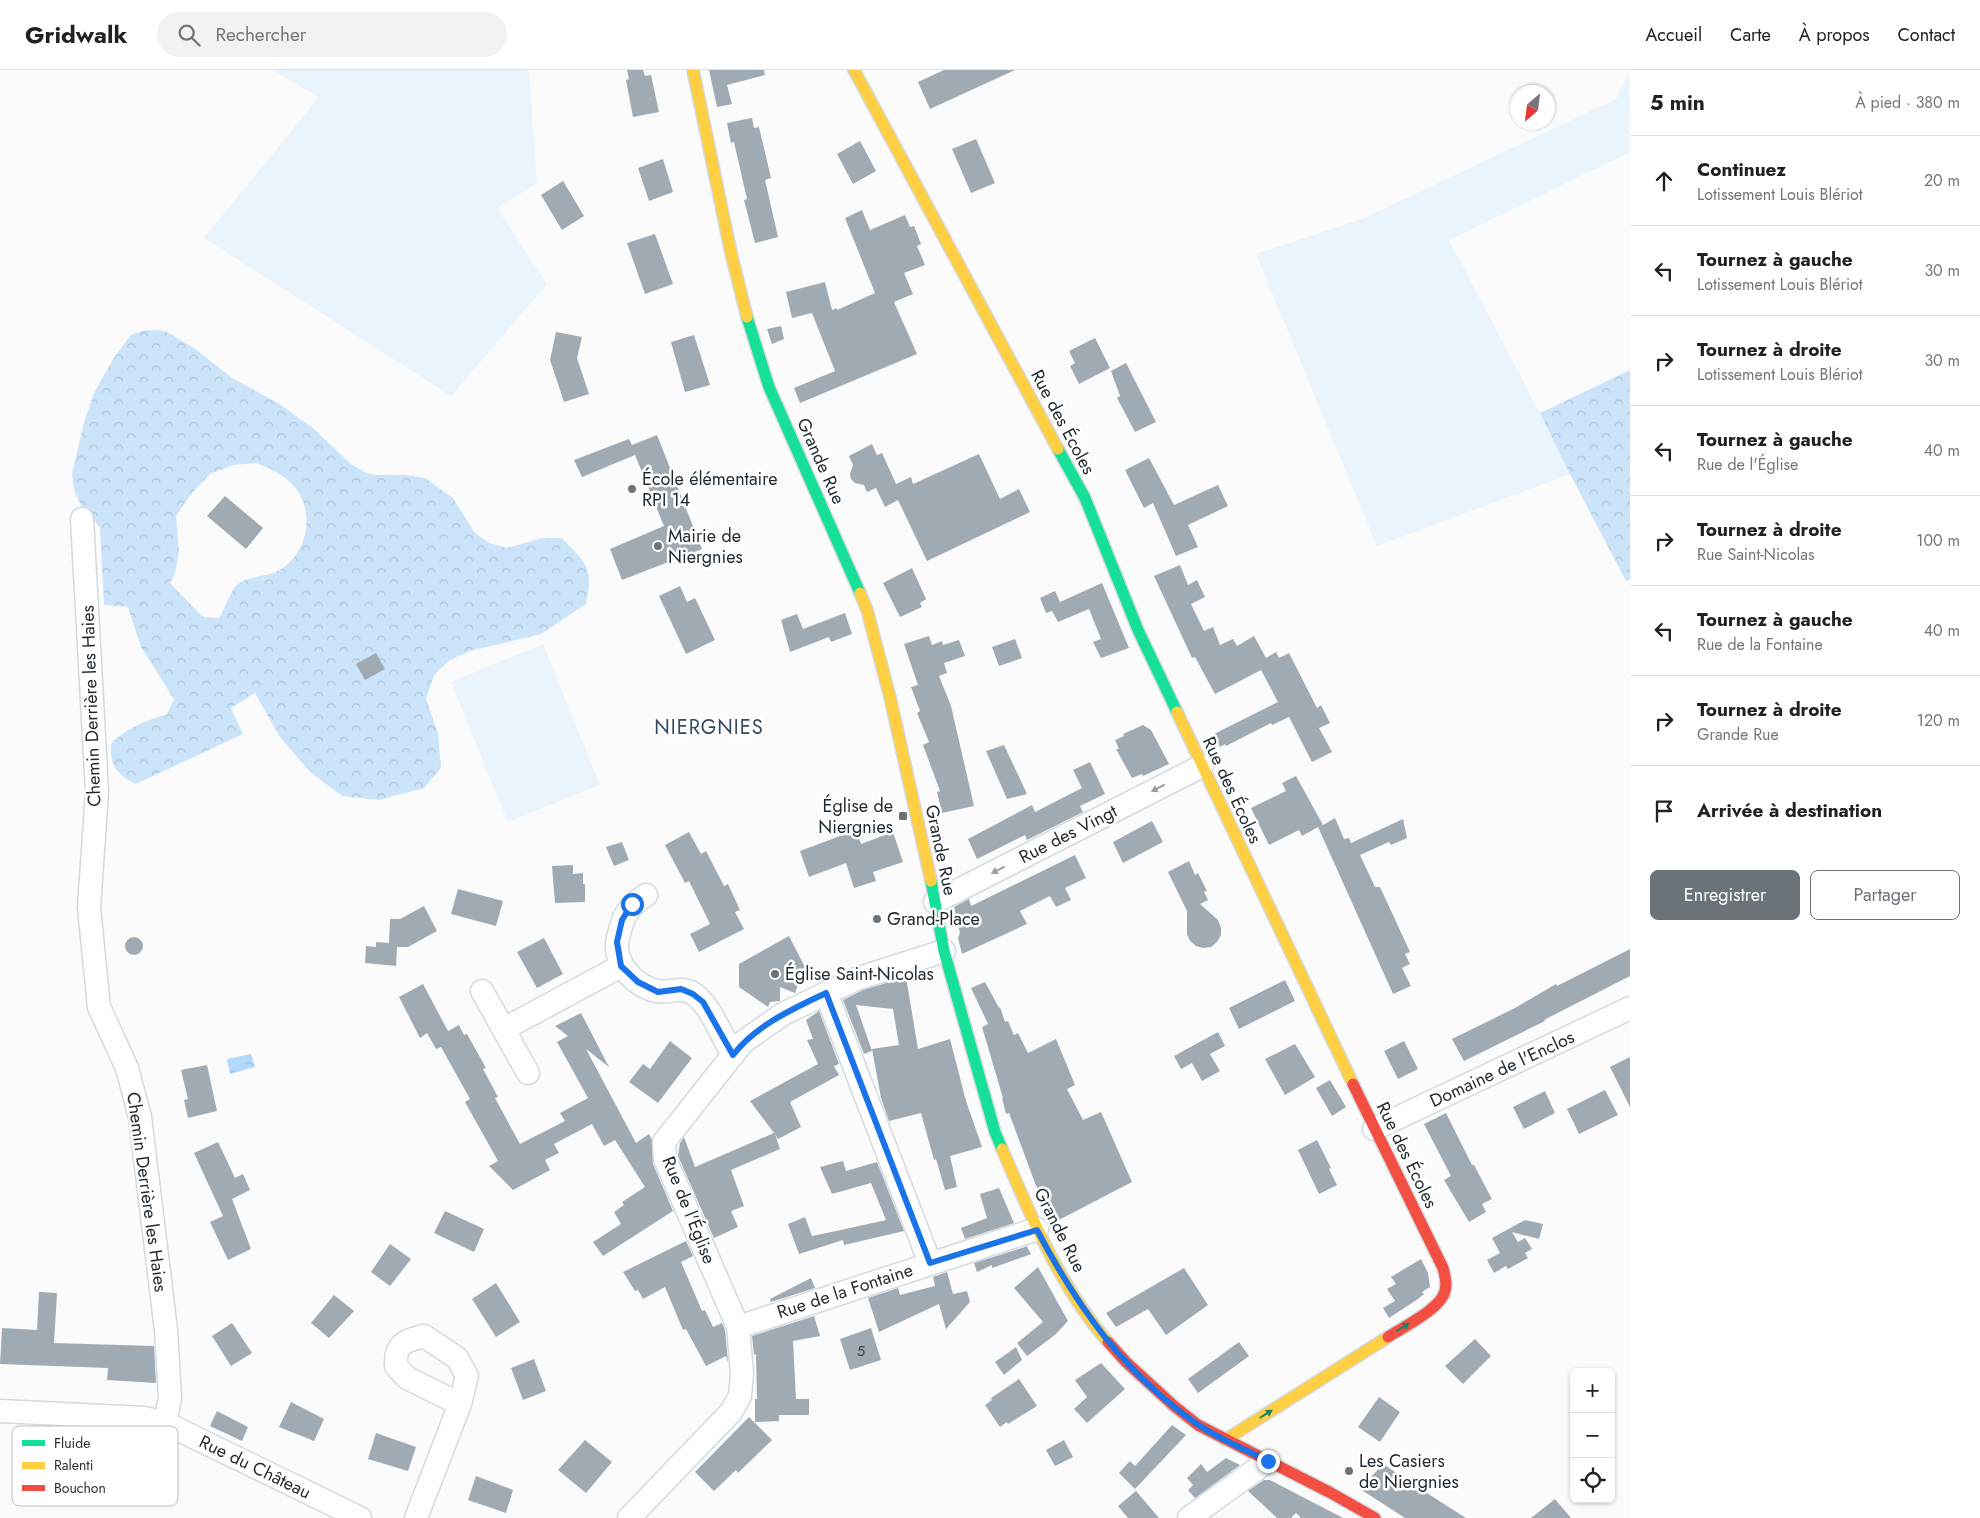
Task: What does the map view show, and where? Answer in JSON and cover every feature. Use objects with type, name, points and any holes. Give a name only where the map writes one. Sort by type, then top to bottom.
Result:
[{"type":"street","name":"Grande Rue","points":[[693,70],[731,253],[747,319],[769,387],[838,540],[867,610],[890,697],[944,951],[995,1132],[1004,1157],[1037,1230],[1058,1270],[1081,1306],[1126,1362],[1174,1406],[1198,1424],[1225,1440],[1331,1493],[1375,1518]]},
{"type":"street","name":"Rue des Écoles","points":[[854,70],[1085,498],[1138,630],[1374,1129],[1443,1268],[1448,1286],[1441,1301],[1427,1312],[1225,1440]]},
{"type":"street","name":"Chemin Derrière les Haies","points":[[82,519],[97,791],[89,908],[99,1007],[128,1068],[140,1117],[166,1330],[170,1398],[165,1423]]},
{"type":"street","name":"Rue des Vingt","points":[[935,902],[1202,766]]},
{"type":"street","points":[[646,895],[632,904],[622,920],[617,942],[621,966],[638,982],[658,992],[681,989],[693,994],[703,1002],[733,1055]]},
{"type":"street","name":"Rue de l'Église","points":[[629,1518],[731,1412],[740,1396],[742,1374],[738,1326],[665,1159],[664,1142],[743,1042],[783,1014],[856,979],[944,951]]},
{"type":"street","points":[[504,1029],[621,966]]},
{"type":"street","points":[[482,991],[528,1073]]},
{"type":"street","points":[[826,993],[930,1263]]},
{"type":"street","name":"Domaine de l'Enclos","points":[[1374,1129],[1630,1008]]},
{"type":"street","name":"Rue de la Fontaine","points":[[738,1326],[1037,1230]]},
{"type":"street","points":[[416,1518],[460,1404]]},
{"type":"street","name":"Rue du Château","points":[[0,1411],[144,1418],[171,1426]]},
{"type":"street","name":"Rue du Château","points":[[178,1429],[360,1518]]},
{"type":"street","points":[[1189,1518],[1268,1461]]},
{"type":"shaded area","points":[[272,70],[529,70],[537,183],[497,208],[547,284],[451,396],[204,238],[319,97]]},
{"type":"shaded area","points":[[1629,73],[1630,152],[1449,240],[1570,474],[1377,546],[1256,254],[1362,219],[1550,130],[1555,130],[1555,128],[1616,99]]},
{"type":"shaded area","points":[[543,644],[600,785],[508,822],[451,682]]},
{"type":"green space","points":[[146,330],[165,331],[194,348],[232,378],[278,403],[313,428],[351,464],[364,472],[374,475],[405,475],[425,478],[453,498],[474,532],[489,543],[507,548],[542,538],[562,538],[586,566],[589,582],[586,604],[541,634],[470,651],[450,660],[434,675],[426,699],[438,733],[441,768],[424,788],[379,800],[342,796],[310,772],[279,736],[255,693],[231,708],[243,734],[136,784],[119,773],[113,764],[111,744],[144,722],[167,714],[174,699],[141,647],[128,607],[104,605],[100,527],[87,514],[78,500],[72,474],[84,422],[95,391],[115,356],[131,335]],"holes":[[[257,463],[282,476],[298,491],[306,514],[304,538],[292,560],[283,568],[248,579],[237,585],[219,618],[203,617],[170,583],[175,573],[179,552],[176,516],[191,494],[210,474],[233,465]]]},
{"type":"green space","points":[[1630,370],[1630,579],[1626,581],[1540,413]]},
{"type":"water","points":[[251,1054],[255,1067],[230,1074],[227,1059]]},
{"type":"building","points":[[627,70],[643,70],[645,76],[651,75],[659,112],[633,117],[626,80],[629,79]]},
{"type":"building","points":[[709,70],[764,70],[765,75],[727,85],[732,104],[717,107]]},
{"type":"building","points":[[944,70],[1015,70],[930,109],[918,82]]},
{"type":"building","points":[[752,118],[754,128],[759,127],[771,178],[765,180],[778,237],[755,243],[744,200],[747,199],[734,142],[731,143],[727,123]]},
{"type":"building","points":[[976,139],[995,183],[971,193],[952,149]]},
{"type":"building","points":[[860,141],[876,171],[853,184],[837,154]]},
{"type":"building","points":[[663,159],[673,192],[649,201],[638,168]]},
{"type":"building","points":[[563,181],[584,216],[562,230],[541,195]]},
{"type":"building","points":[[862,210],[870,230],[905,215],[910,227],[914,226],[921,244],[917,246],[925,265],[904,273],[913,294],[894,302],[917,354],[800,403],[794,388],[835,371],[812,313],[792,318],[786,292],[825,282],[832,310],[837,308],[837,310],[875,293],[845,218]]},
{"type":"building","points":[[655,234],[673,284],[645,294],[627,243]]},
{"type":"building","points":[[781,326],[784,339],[772,344],[767,329]]},
{"type":"building","points":[[556,332],[582,337],[577,358],[589,394],[564,402],[550,360]]},
{"type":"building","points":[[694,335],[710,385],[685,392],[671,342]]},
{"type":"building","points":[[1095,338],[1110,368],[1079,384],[1070,366],[1075,363],[1069,351]]},
{"type":"building","points":[[1126,363],[1156,422],[1135,432],[1117,398],[1120,396],[1111,371]]},
{"type":"building","points":[[657,435],[702,549],[622,580],[610,549],[664,526],[635,455],[582,477],[574,460],[629,439],[632,445]]},
{"type":"building","points":[[872,444],[877,455],[882,453],[896,484],[911,477],[913,484],[979,454],[1000,499],[1019,489],[1030,512],[927,561],[898,500],[885,507],[876,488],[867,492],[864,485],[855,483],[851,479],[850,474],[853,465],[849,456]]},
{"type":"building","points":[[1149,458],[1174,505],[1218,485],[1228,506],[1188,525],[1198,547],[1176,556],[1153,503],[1144,508],[1125,470]]},
{"type":"building","points":[[225,496],[263,528],[246,549],[207,516]]},
{"type":"building","points":[[1180,565],[1188,585],[1197,580],[1205,597],[1191,604],[1204,631],[1213,627],[1220,645],[1233,639],[1237,646],[1254,636],[1266,658],[1276,652],[1279,658],[1289,653],[1317,708],[1321,705],[1330,723],[1319,728],[1332,752],[1312,762],[1289,717],[1272,725],[1271,723],[1226,746],[1225,744],[1220,747],[1214,734],[1278,702],[1261,670],[1215,694],[1195,657],[1192,658],[1154,576]]},
{"type":"building","points":[[912,568],[926,599],[920,603],[922,607],[900,617],[883,583]]},
{"type":"building","points":[[1102,583],[1129,648],[1101,658],[1093,642],[1101,639],[1089,609],[1058,622],[1052,611],[1046,613],[1040,598],[1055,591],[1060,602]]},
{"type":"building","points":[[680,586],[687,602],[695,598],[715,640],[686,654],[659,596]]},
{"type":"building","points":[[845,613],[852,634],[831,642],[829,637],[790,652],[781,620],[797,614],[803,629]]},
{"type":"building","points":[[929,636],[932,645],[942,641],[943,645],[959,640],[965,656],[944,663],[947,673],[939,676],[951,706],[974,806],[942,813],[937,792],[940,791],[923,745],[929,742],[917,713],[920,711],[911,687],[918,685],[904,644]]},
{"type":"building","points":[[1015,639],[1022,658],[999,666],[992,647]]},
{"type":"building","points":[[376,653],[385,669],[365,680],[356,664]]},
{"type":"building","points":[[1143,725],[1151,730],[1169,764],[1143,776],[1142,774],[1132,778],[1116,749],[1119,749],[1115,740],[1124,736],[1123,734]]},
{"type":"building","points":[[1004,745],[1027,794],[1007,799],[986,751]]},
{"type":"building","points":[[1090,762],[1105,794],[1080,806],[1083,812],[1027,840],[1025,835],[977,859],[968,839],[1032,805],[1035,812],[1082,788],[1073,770]]},
{"type":"building","points":[[1296,776],[1323,825],[1335,818],[1344,839],[1349,838],[1351,843],[1403,819],[1407,838],[1391,845],[1389,842],[1360,855],[1375,887],[1380,887],[1410,952],[1405,954],[1410,964],[1402,968],[1411,986],[1393,994],[1318,827],[1302,836],[1299,830],[1269,845],[1251,808],[1286,791],[1282,783]]},
{"type":"building","points":[[1152,821],[1163,842],[1123,863],[1113,842]]},
{"type":"building","points":[[856,830],[861,844],[893,832],[903,862],[873,872],[876,881],[854,888],[846,863],[809,877],[800,851]]},
{"type":"building","points":[[689,832],[701,854],[706,851],[724,886],[728,884],[740,910],[735,912],[744,929],[699,952],[690,934],[710,924],[689,881],[685,883],[665,845]]},
{"type":"building","points":[[622,842],[629,860],[614,866],[606,847]]},
{"type":"building","points":[[1075,855],[1086,878],[1065,888],[1071,900],[1056,907],[1050,896],[1020,911],[1027,924],[962,954],[958,938],[960,933],[954,907],[969,899],[971,906]]},
{"type":"building","points":[[1189,861],[1195,875],[1198,873],[1207,891],[1204,892],[1208,900],[1200,904],[1218,920],[1221,928],[1221,935],[1211,947],[1203,948],[1196,946],[1190,941],[1187,934],[1187,911],[1168,872]]},
{"type":"building","points":[[573,865],[573,874],[583,873],[585,902],[555,903],[552,866]]},
{"type":"building","points":[[458,889],[503,901],[496,926],[451,914]]},
{"type":"building","points":[[424,906],[437,931],[408,947],[397,947],[396,966],[365,963],[366,946],[376,947],[376,942],[389,943],[390,919],[400,919]]},
{"type":"building","name":"Église Saint-Nicolas","points":[[789,936],[810,977],[799,981],[795,993],[780,987],[780,1001],[770,1002],[768,1007],[739,987],[739,964]]},
{"type":"building","points":[[134,937],[140,940],[143,946],[140,952],[134,955],[128,952],[125,946],[128,940]]},
{"type":"building","points":[[544,938],[563,974],[537,988],[517,952]]},
{"type":"building","points":[[1630,949],[1630,976],[1464,1061],[1452,1039],[1515,1008],[1556,984],[1557,986]]},
{"type":"building","points":[[906,977],[918,1049],[950,1039],[966,1101],[982,1147],[950,1156],[957,1187],[945,1190],[936,1159],[934,1160],[921,1113],[889,1121],[881,1098],[872,1049],[899,1045],[893,1009],[856,1005],[872,1051],[864,1054],[843,1000],[863,990]]},
{"type":"building","points":[[1285,980],[1295,1001],[1239,1029],[1229,1008]]},
{"type":"building","points":[[985,982],[1000,1007],[1005,1022],[1008,1021],[1014,1035],[1018,1033],[1028,1053],[1056,1039],[1075,1085],[1067,1089],[1083,1120],[1101,1112],[1132,1182],[1053,1223],[1035,1183],[1009,1113],[1006,1114],[982,1027],[988,1024],[971,988]]},
{"type":"building","points":[[423,984],[448,1031],[459,1025],[464,1035],[467,1034],[486,1068],[483,1069],[498,1097],[495,1098],[520,1144],[565,1121],[560,1113],[588,1098],[557,1042],[568,1036],[555,1026],[581,1013],[609,1067],[586,1049],[636,1143],[649,1134],[652,1140],[653,1164],[673,1211],[603,1256],[593,1242],[621,1224],[614,1212],[624,1205],[622,1202],[645,1187],[615,1140],[604,1146],[592,1124],[554,1144],[559,1153],[545,1160],[550,1170],[513,1190],[489,1166],[498,1161],[465,1102],[470,1099],[441,1047],[436,1049],[427,1033],[420,1038],[399,997]]},
{"type":"building","points":[[819,1011],[839,1064],[834,1066],[839,1075],[790,1102],[801,1127],[778,1139],[775,1134],[780,1149],[731,1170],[744,1206],[731,1211],[738,1227],[714,1238],[678,1156],[680,1143],[684,1137],[695,1167],[774,1133],[750,1101],[818,1064],[807,1040],[813,1039],[806,1020]]},
{"type":"building","points":[[1218,1032],[1225,1046],[1210,1054],[1220,1071],[1202,1081],[1192,1063],[1181,1069],[1174,1056]]},
{"type":"building","points":[[670,1041],[692,1058],[658,1103],[629,1082],[643,1064],[650,1069]]},
{"type":"building","points":[[1404,1041],[1418,1069],[1398,1079],[1384,1051]]},
{"type":"building","points":[[1295,1044],[1315,1077],[1285,1095],[1265,1059]]},
{"type":"building","points":[[1630,1057],[1630,1107],[1610,1067]]},
{"type":"building","points":[[207,1065],[217,1111],[188,1118],[184,1100],[188,1099],[181,1070]]},
{"type":"building","points":[[1330,1080],[1346,1107],[1332,1116],[1316,1088]]},
{"type":"building","points":[[1605,1090],[1618,1115],[1579,1134],[1567,1109]]},
{"type":"building","points":[[1545,1091],[1555,1113],[1524,1129],[1513,1107]]},
{"type":"building","points":[[1446,1113],[1472,1165],[1474,1165],[1492,1199],[1482,1204],[1486,1212],[1469,1222],[1444,1180],[1451,1176],[1424,1124]]},
{"type":"building","points":[[1317,1140],[1337,1185],[1319,1194],[1298,1150]]},
{"type":"building","points":[[218,1142],[235,1178],[243,1174],[250,1190],[232,1199],[251,1249],[228,1260],[210,1222],[223,1216],[194,1153]]},
{"type":"building","points":[[843,1161],[846,1171],[877,1162],[904,1231],[844,1245],[843,1240],[799,1254],[788,1224],[805,1217],[812,1236],[886,1220],[871,1183],[832,1194],[820,1167]]},
{"type":"building","points":[[999,1188],[1014,1223],[965,1239],[961,1228],[987,1218],[980,1194]]},
{"type":"building","points":[[445,1211],[484,1229],[474,1252],[434,1233]]},
{"type":"building","points":[[1525,1220],[1543,1224],[1539,1239],[1512,1232],[1518,1242],[1525,1238],[1532,1249],[1525,1253],[1528,1258],[1508,1269],[1506,1266],[1494,1273],[1487,1260],[1500,1253],[1492,1238]]},
{"type":"building","points":[[686,1241],[693,1256],[681,1262],[702,1311],[705,1310],[713,1327],[722,1323],[725,1330],[728,1362],[726,1356],[706,1366],[686,1329],[683,1330],[665,1287],[643,1299],[638,1290],[635,1291],[623,1272]]},
{"type":"building","points":[[390,1244],[411,1259],[390,1286],[371,1272]]},
{"type":"building","points":[[1028,1246],[1031,1254],[992,1268],[992,1265],[977,1272],[974,1263]]},
{"type":"building","points":[[1421,1259],[1428,1273],[1430,1287],[1422,1292],[1424,1294],[1418,1299],[1389,1318],[1383,1308],[1395,1301],[1387,1289],[1396,1284],[1391,1277]]},
{"type":"building","points":[[1038,1267],[1068,1321],[1056,1334],[1027,1356],[1017,1343],[1043,1322],[1014,1288]]},
{"type":"building","points":[[1184,1268],[1208,1305],[1166,1335],[1148,1309],[1116,1327],[1106,1313]]},
{"type":"building","points":[[947,1272],[953,1294],[967,1291],[970,1302],[946,1329],[939,1304],[879,1332],[868,1298],[898,1288],[900,1295],[935,1286],[933,1277]]},
{"type":"building","points":[[811,1278],[815,1288],[771,1302],[770,1299]]},
{"type":"building","points":[[496,1283],[520,1322],[496,1337],[472,1299]]},
{"type":"building","points":[[39,1292],[57,1293],[54,1343],[154,1346],[156,1383],[107,1380],[108,1368],[0,1364],[2,1328],[37,1330]]},
{"type":"building","points":[[334,1295],[354,1311],[329,1338],[311,1323]]},
{"type":"building","points":[[814,1316],[820,1336],[793,1341],[796,1399],[809,1399],[809,1415],[779,1415],[779,1421],[755,1422],[755,1399],[757,1399],[756,1354],[754,1355],[752,1336]]},
{"type":"building","points":[[232,1323],[252,1353],[231,1366],[212,1336]]},
{"type":"building","points":[[871,1328],[881,1360],[850,1370],[840,1339]]},
{"type":"building","points":[[1475,1339],[1491,1356],[1463,1384],[1445,1366]]},
{"type":"building","points":[[1239,1342],[1249,1356],[1198,1393],[1188,1379]]},
{"type":"building","points":[[1016,1347],[1022,1360],[1004,1375],[995,1362]]},
{"type":"building","points":[[534,1359],[546,1391],[523,1400],[511,1368]]},
{"type":"building","points":[[1101,1363],[1125,1389],[1087,1423],[1074,1409],[1087,1397],[1075,1380]]},
{"type":"building","points":[[1019,1379],[1037,1406],[1000,1427],[985,1405],[992,1400],[991,1398]]},
{"type":"building","points":[[1379,1397],[1400,1412],[1380,1442],[1358,1427]]},
{"type":"building","points":[[291,1402],[324,1419],[314,1441],[279,1427]]},
{"type":"building","points":[[217,1411],[248,1427],[242,1441],[210,1426]]},
{"type":"building","points":[[749,1417],[772,1440],[738,1473],[736,1470],[714,1491],[695,1472]]},
{"type":"building","points":[[1172,1425],[1186,1435],[1135,1489],[1119,1473],[1130,1461],[1135,1466]]},
{"type":"building","points":[[376,1433],[416,1447],[408,1471],[368,1459]]},
{"type":"building","points":[[585,1440],[612,1462],[586,1493],[558,1470]]},
{"type":"building","points":[[1064,1440],[1073,1457],[1055,1466],[1046,1450]]},
{"type":"building","points":[[1226,1458],[1240,1465],[1195,1498],[1188,1490],[1193,1485],[1187,1478],[1201,1464],[1207,1472]]},
{"type":"building","points":[[1383,1464],[1466,1518],[1405,1518],[1360,1489]]},
{"type":"building","points":[[476,1476],[513,1490],[506,1513],[468,1500]]},
{"type":"building","points":[[1264,1480],[1270,1480],[1343,1518],[1301,1518],[1296,1513],[1291,1518],[1277,1518],[1248,1491]]},
{"type":"building","points":[[1136,1491],[1159,1518],[1128,1518],[1118,1506]]},
{"type":"building","points":[[1555,1499],[1571,1518],[1531,1518]]},
{"type":"traffic: fast","points":[[747,317],[769,387],[860,593]]},
{"type":"traffic: fast","points":[[1058,449],[1085,498],[1138,630],[1177,712]]},
{"type":"traffic: fast","points":[[931,881],[944,951],[995,1132],[1002,1149]]},
{"type":"traffic: slow","points":[[693,70],[731,253],[747,317]]},
{"type":"traffic: slow","points":[[854,70],[1058,449]]},
{"type":"traffic: slow","points":[[860,593],[867,610],[890,697],[931,881]]},
{"type":"traffic: slow","points":[[1177,712],[1353,1084]]},
{"type":"traffic: slow","points":[[1002,1149],[1035,1225],[1061,1274],[1075,1298],[1108,1342]]},
{"type":"traffic: slow","points":[[1225,1440],[1388,1337]]},
{"type":"traffic: jam","points":[[1353,1084],[1443,1268],[1446,1285],[1442,1298],[1437,1304],[1421,1317],[1388,1337]]},
{"type":"traffic: jam","points":[[1108,1342],[1126,1362],[1174,1406],[1198,1425],[1331,1493],[1375,1518]]},
{"type":"place","name":"École élémentaire RPI 14","points":[[632,489]]},
{"type":"place","name":"Mairie de Niergnies","points":[[658,546]]},
{"type":"place","name":"Église de Niergnies","points":[[903,816]]},
{"type":"place","name":"Grand-Place","points":[[877,919]]},
{"type":"place","name":"Église Saint-Nicolas","points":[[775,974]]},
{"type":"place","name":"Les Casiers de Niergnies","points":[[1349,1471]]},
{"type":"district","name":"NIERGNIES","points":[[709,727]]},
{"type":"route","points":[[632,904],[622,920],[617,942],[621,966],[638,982],[658,992],[681,989],[693,994],[703,1002],[733,1055],[743,1042],[783,1014],[826,993],[930,1263],[1037,1230],[1058,1270],[1081,1306],[1102,1335],[1126,1362],[1149,1385],[1198,1424],[1225,1440],[1268,1461]]}]
